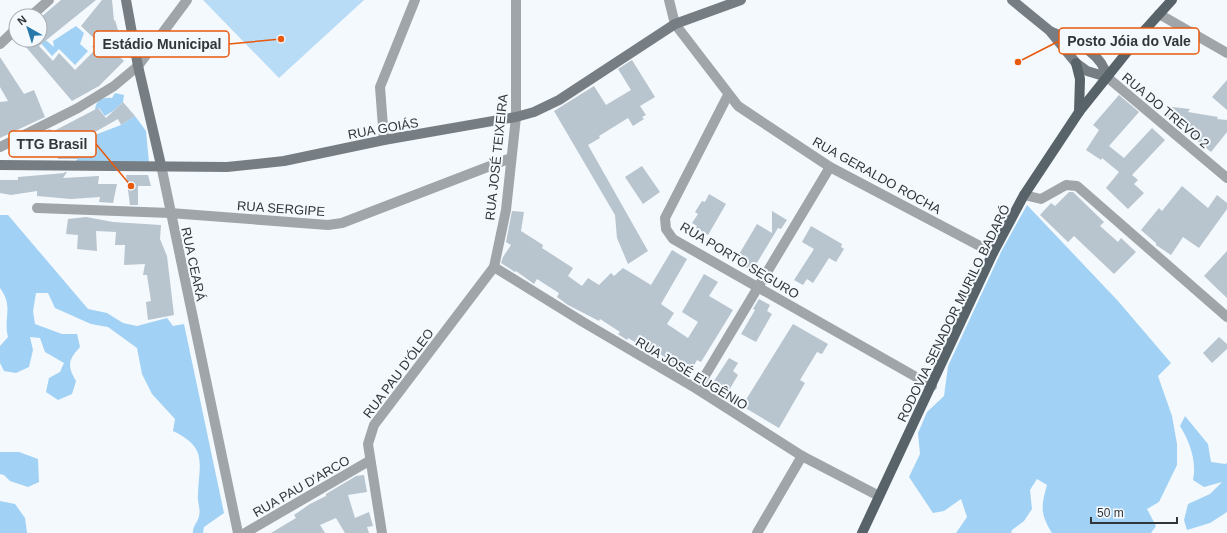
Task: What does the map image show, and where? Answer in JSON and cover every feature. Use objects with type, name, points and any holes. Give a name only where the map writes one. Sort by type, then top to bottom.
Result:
[{"type":"main road","name":"RODOVIA SENADOR MURILO BADARÓ","points":[[862,533],[932,386],[993,252],[1024,195],[1079,112],[1143,32],[1172,0]]},
{"type":"main road","points":[[1087,49],[1108,46],[1143,32]]},
{"type":"main road","points":[[1076,63],[1080,79],[1079,112]]},
{"type":"street","points":[[40,8],[49,0]]},
{"type":"street","name":"RUA CEARÁ","points":[[126,0],[138,66],[161,165],[170,214],[238,533]]},
{"type":"street","points":[[0,147],[78,108],[114,86],[138,66],[187,0]]},
{"type":"street","points":[[384,140],[380,87],[415,0]]},
{"type":"street","name":"RUA JOSÉ TEIXEIRA","points":[[494,267],[506,210],[516,117],[516,0]]},
{"type":"street","name":"RUA GERALDO ROCHA","points":[[668,0],[674,24],[738,106],[830,167],[993,252]]},
{"type":"street","name":"RUA GOIÁS","points":[[0,165],[161,165],[227,167],[284,161],[384,140],[516,117],[534,112],[559,100],[674,24],[741,0]]},
{"type":"street","points":[[1012,0],[1050,31],[1076,63],[1087,71],[1107,77]]},
{"type":"street","points":[[1159,14],[1227,53]]},
{"type":"street","points":[[1050,31],[1087,49],[1101,61],[1107,77]]},
{"type":"street","points":[[0,44],[8,36]]},
{"type":"street","name":"RUA DO TREVO 2","points":[[1107,77],[1227,178]]},
{"type":"street","name":"RUA PORTO SEGURO","points":[[728,95],[665,218],[666,229],[673,239],[932,386]]},
{"type":"street","name":"RUA SERGIPE","points":[[37,208],[170,214],[328,225],[342,223],[511,158]]},
{"type":"street","points":[[697,389],[830,167]]},
{"type":"street","points":[[1024,195],[1041,199],[1066,185],[1077,186],[1227,317]]},
{"type":"street","name":"RUA JOSÉ EUGÊNIO","points":[[494,267],[583,322],[697,389],[802,456],[880,496]]},
{"type":"street","name":"RUA PAU D'ÓLEO","points":[[382,533],[369,461],[368,444],[374,425],[494,267]]},
{"type":"street","points":[[757,533],[802,456]]},
{"type":"street","name":"RUA PAU D'ARCO","points":[[245,533],[369,461]]},
{"type":"shaded area","points":[[203,0],[364,0],[279,78]]},
{"type":"shaded area","points":[[76,26],[84,33],[80,44],[88,51],[75,65],[59,49],[52,56],[45,48],[48,48],[48,42],[54,47],[53,41]]},
{"type":"shaded area","points":[[115,93],[124,95],[123,102],[113,111],[105,116],[99,108],[95,110],[100,100],[112,98]]},
{"type":"shaded area","points":[[135,116],[146,131],[149,163],[76,161],[82,153],[79,141],[121,125]]},
{"type":"shaded area","points":[[1027,205],[1118,301],[1171,363],[1158,376],[1172,416],[1177,444],[1177,465],[1159,502],[1147,509],[1156,526],[1151,533],[1052,533],[1045,520],[1043,510],[1047,485],[1037,479],[1030,490],[1032,509],[1024,521],[1012,530],[1011,533],[956,533],[967,517],[961,499],[944,511],[933,513],[909,477],[920,454],[918,433],[927,412],[944,396],[948,366],[1002,250]]},
{"type":"shaded area","points":[[0,215],[8,215],[88,309],[107,313],[123,323],[137,326],[167,318],[173,326],[184,324],[224,513],[204,527],[203,533],[193,533],[193,529],[199,514],[198,497],[200,465],[197,450],[184,437],[173,431],[175,419],[152,394],[142,374],[137,348],[108,327],[91,324],[55,308],[48,293],[36,293],[33,311],[35,324],[62,334],[77,334],[80,347],[70,363],[71,371],[76,381],[72,394],[58,400],[46,392],[49,378],[60,372],[64,363],[45,352],[40,338],[30,337],[33,350],[29,367],[16,373],[4,371],[0,363],[0,346],[8,337],[7,307],[4,295],[0,288]]},
{"type":"shaded area","points":[[1185,416],[1208,444],[1211,462],[1227,463],[1227,512],[1210,523],[1187,530],[1184,520],[1188,504],[1210,494],[1222,482],[1204,487],[1193,480],[1194,466],[1192,452],[1180,426]]},
{"type":"shaded area","points":[[0,452],[19,452],[38,459],[39,482],[28,487],[10,481],[4,475],[0,474]]},
{"type":"shaded area","points":[[0,501],[15,504],[25,518],[27,533],[0,533]]},
{"type":"building","points":[[61,0],[96,0],[48,39],[48,11]]},
{"type":"building","points":[[102,0],[112,0],[114,21],[115,20],[123,47],[113,50],[124,61],[99,86],[72,101],[27,48],[41,48],[53,61],[59,53],[75,70],[95,50],[92,46],[100,44],[81,26]]},
{"type":"building","points":[[0,57],[24,94],[34,90],[45,117],[0,138],[0,102],[8,101],[0,87]]},
{"type":"building","points":[[632,60],[655,97],[640,106],[646,115],[642,117],[644,119],[633,126],[628,118],[599,136],[600,138],[588,145],[648,251],[628,264],[617,238],[615,215],[554,111],[594,86],[606,105],[631,90],[618,69]]},
{"type":"building","points":[[1227,80],[1227,110],[1212,97]]},
{"type":"building","points":[[1119,95],[1139,112],[1109,146],[1124,158],[1152,128],[1165,140],[1132,175],[1138,180],[1134,184],[1144,193],[1128,209],[1106,188],[1119,172],[1102,158],[1101,160],[1086,150],[1099,130],[1093,125]]},
{"type":"building","points":[[123,102],[135,116],[121,125],[118,119],[79,141],[82,153],[78,159],[58,159],[52,146],[46,149],[40,134],[50,129],[52,132],[98,108],[106,118]]},
{"type":"building","points":[[1172,107],[1190,109],[1188,112],[1227,120],[1227,132],[1211,152],[1165,115]]},
{"type":"building","points":[[642,166],[660,192],[643,204],[625,177]]},
{"type":"building","points":[[64,172],[67,172],[63,178],[99,176],[98,184],[117,184],[113,203],[99,202],[100,197],[71,199],[37,196],[37,191],[11,195],[0,193],[0,180],[18,180],[18,177],[65,173]]},
{"type":"building","points":[[126,175],[148,175],[151,186],[138,186],[138,205],[130,205]]},
{"type":"building","points":[[1182,186],[1208,208],[1217,195],[1227,203],[1227,209],[1199,248],[1183,237],[1171,255],[1156,245],[1156,243],[1141,230],[1159,208],[1162,211]]},
{"type":"building","points":[[1069,192],[1073,192],[1104,222],[1100,226],[1118,242],[1121,238],[1136,252],[1114,274],[1074,236],[1068,242],[1040,215],[1051,203],[1055,206]]},
{"type":"building","points":[[709,194],[726,204],[708,235],[696,228],[697,226],[692,223],[698,214],[695,212],[702,201],[705,202]]},
{"type":"building","points":[[512,211],[524,212],[521,231],[543,245],[542,248],[573,268],[568,276],[582,286],[588,278],[599,285],[611,273],[614,276],[623,268],[651,285],[672,250],[687,259],[661,304],[674,313],[667,324],[688,338],[698,322],[682,312],[704,274],[718,282],[709,296],[733,310],[701,362],[697,360],[688,376],[674,367],[675,364],[651,348],[650,351],[628,338],[627,340],[618,334],[620,332],[600,319],[599,321],[568,305],[557,297],[559,293],[537,279],[534,284],[516,271],[515,272],[501,263],[511,245],[506,242]]},
{"type":"building","points":[[772,211],[787,220],[781,229],[778,228],[752,271],[745,267],[746,264],[740,260],[742,258],[738,256],[757,224],[772,233]]},
{"type":"building","points":[[86,217],[113,222],[161,225],[160,239],[167,256],[174,315],[148,320],[146,302],[151,301],[147,275],[143,275],[145,264],[124,265],[125,245],[115,245],[116,232],[96,231],[97,251],[77,249],[78,235],[66,234],[68,219]]},
{"type":"building","points":[[811,226],[842,244],[841,247],[844,249],[836,262],[829,258],[813,283],[807,279],[803,285],[794,280],[814,249],[802,242]]},
{"type":"building","points":[[1227,251],[1227,298],[1204,276]]},
{"type":"building","points":[[759,299],[770,305],[767,311],[772,314],[756,342],[741,334],[755,310],[753,309]]},
{"type":"building","points":[[793,324],[828,344],[822,354],[817,352],[800,380],[805,383],[779,428],[742,406]]},
{"type":"building","points":[[1219,337],[1227,344],[1227,349],[1212,363],[1203,353]]},
{"type":"building","points":[[729,358],[738,363],[733,371],[738,375],[725,397],[710,387]]},
{"type":"building","points":[[364,475],[367,492],[348,495],[355,518],[369,512],[373,526],[367,527],[369,533],[345,533],[336,518],[320,525],[325,533],[271,533],[296,518],[294,515],[310,504],[326,496],[326,494],[356,476]]},
{"type":"place","name":"Estádio Municipal","points":[[281,39]]},
{"type":"place","name":"Posto Jóia do Vale","points":[[1018,62]]},
{"type":"place","name":"TTG Brasil","points":[[131,186]]}]
